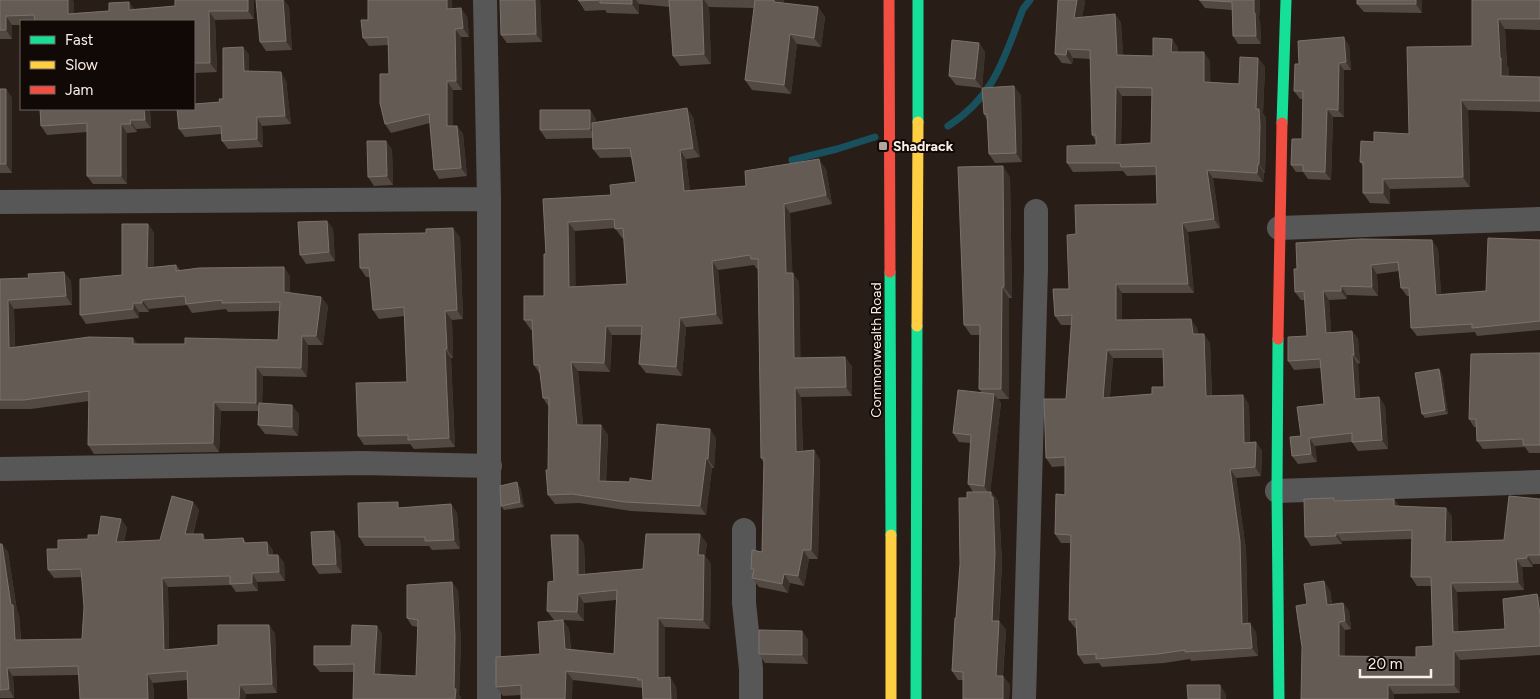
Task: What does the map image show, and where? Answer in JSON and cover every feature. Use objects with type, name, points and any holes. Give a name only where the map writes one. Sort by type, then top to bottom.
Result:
[{"type":"main road","name":"Commonwealth Road","points":[[889,0],[890,699]]},
{"type":"main road","points":[[916,699],[918,0]]},
{"type":"main road","points":[[1279,699],[1277,491],[1279,228],[1286,0]]},
{"type":"street","points":[[486,0],[489,199],[489,699]]},
{"type":"street","points":[[0,202],[489,199]]},
{"type":"street","points":[[1024,699],[1036,211]]},
{"type":"street","points":[[1279,228],[1540,219]]},
{"type":"street","points":[[0,469],[363,463],[490,466]]},
{"type":"street","points":[[1277,491],[1540,482]]},
{"type":"street","points":[[744,530],[744,603],[751,669],[751,699]]},
{"type":"building","points":[[0,0],[68,0],[68,14],[109,11],[109,3],[129,2],[129,10],[175,6],[175,0],[248,0],[248,11],[209,11],[210,63],[195,63],[195,20],[35,20],[34,15],[6,16],[6,30],[0,30]]},
{"type":"building","points":[[256,0],[283,0],[286,41],[260,42]]},
{"type":"building","points":[[368,0],[447,0],[447,9],[461,8],[463,28],[455,29],[456,81],[447,81],[447,126],[457,126],[461,168],[434,170],[429,114],[385,124],[380,103],[380,74],[389,74],[388,37],[363,38],[361,20],[368,20]]},
{"type":"building","points":[[500,0],[535,0],[536,34],[501,35]]},
{"type":"building","points":[[600,0],[632,0],[632,4],[600,3]]},
{"type":"building","points":[[669,0],[702,0],[704,54],[673,56]]},
{"type":"building","points":[[755,0],[774,0],[774,2],[818,7],[814,38],[790,34],[784,85],[745,80]]},
{"type":"building","points":[[1058,0],[1077,0],[1074,18],[1115,14],[1117,55],[1153,56],[1153,38],[1172,39],[1171,52],[1204,52],[1204,82],[1239,84],[1240,57],[1258,58],[1256,109],[1259,109],[1260,126],[1257,173],[1207,170],[1214,219],[1182,223],[1188,284],[1116,284],[1116,320],[1191,319],[1193,334],[1204,334],[1206,396],[1243,395],[1244,443],[1256,442],[1255,467],[1230,469],[1240,541],[1242,624],[1250,623],[1252,648],[1185,652],[1185,650],[1096,659],[1096,654],[1078,655],[1076,619],[1069,620],[1071,535],[1055,534],[1056,494],[1065,495],[1065,457],[1046,458],[1044,399],[1066,399],[1072,315],[1055,316],[1053,289],[1069,289],[1067,235],[1076,234],[1075,205],[1157,204],[1156,166],[1121,167],[1120,163],[1067,163],[1067,146],[1096,145],[1096,135],[1092,135],[1090,50],[1067,49],[1066,55],[1055,54]],"holes":[[[1116,87],[1152,88],[1151,143],[1115,145]],[[1163,349],[1164,387],[1152,387],[1152,394],[1103,398],[1107,350]]]},
{"type":"building","points":[[1199,0],[1254,0],[1256,36],[1233,36],[1232,2]]},
{"type":"building","points":[[1357,0],[1416,0],[1416,4],[1357,4]]},
{"type":"building","points":[[1472,0],[1540,0],[1540,19],[1498,19],[1501,76],[1540,77],[1540,101],[1461,100],[1463,177],[1383,179],[1383,193],[1363,193],[1363,162],[1360,162],[1361,141],[1374,142],[1374,132],[1409,134],[1407,47],[1472,46]]},
{"type":"building","points":[[1344,37],[1346,62],[1339,63],[1338,110],[1327,109],[1325,172],[1303,171],[1303,165],[1291,165],[1292,139],[1302,139],[1303,91],[1294,91],[1295,64],[1299,64],[1298,41]]},
{"type":"building","points":[[952,40],[979,43],[975,79],[949,76]]},
{"type":"building","points":[[243,47],[244,71],[281,72],[285,116],[257,117],[257,139],[222,141],[221,126],[179,129],[177,110],[195,110],[195,104],[220,102],[219,99],[223,99],[223,48]]},
{"type":"building","points":[[1014,86],[1016,153],[989,154],[987,114],[984,114],[982,88]]},
{"type":"building","points":[[0,89],[6,89],[6,164],[0,164]]},
{"type":"building","points":[[687,108],[693,148],[680,150],[684,191],[746,186],[745,171],[819,159],[826,195],[784,204],[786,273],[793,273],[794,358],[845,357],[846,387],[795,388],[796,452],[814,450],[811,550],[803,550],[798,576],[784,574],[782,584],[752,578],[754,569],[751,569],[752,550],[762,552],[764,458],[761,458],[758,259],[751,259],[750,255],[712,261],[716,314],[680,318],[676,367],[639,364],[642,326],[606,326],[604,363],[571,362],[577,425],[601,425],[599,481],[630,482],[630,478],[652,481],[657,424],[710,429],[708,459],[706,458],[700,506],[625,502],[572,494],[548,495],[546,470],[548,470],[549,398],[543,398],[539,365],[534,365],[532,320],[524,320],[524,296],[544,296],[544,254],[546,254],[543,199],[611,195],[610,185],[636,182],[630,148],[593,149],[592,123]],"holes":[[[614,219],[615,229],[623,228],[627,284],[569,287],[568,222]]]},
{"type":"building","points":[[40,110],[144,110],[145,120],[130,120],[131,124],[121,124],[121,176],[87,176],[87,123],[41,126]]},
{"type":"building","points":[[540,110],[590,110],[590,129],[540,130]]},
{"type":"building","points":[[367,141],[386,141],[387,176],[368,177]]},
{"type":"building","points":[[1003,166],[1004,287],[1002,287],[1001,389],[979,389],[980,325],[964,325],[958,167]]},
{"type":"building","points":[[327,221],[329,252],[300,255],[298,222]]},
{"type":"building","points":[[122,224],[148,224],[147,268],[176,265],[176,271],[199,268],[284,267],[284,292],[321,297],[316,336],[302,336],[301,368],[256,367],[256,403],[214,402],[213,443],[88,445],[89,391],[24,400],[0,400],[0,279],[29,278],[28,274],[64,272],[66,296],[8,300],[9,348],[89,337],[133,338],[133,344],[185,344],[185,338],[278,340],[280,302],[222,303],[222,300],[186,304],[185,296],[142,300],[142,303],[133,303],[133,309],[80,315],[80,279],[122,275]]},
{"type":"building","points":[[453,228],[457,310],[445,311],[449,438],[408,440],[408,435],[358,436],[356,383],[407,382],[404,307],[373,310],[369,268],[360,268],[359,234],[426,233],[426,229]]},
{"type":"building","points":[[1488,238],[1540,240],[1540,321],[1472,328],[1472,324],[1411,328],[1409,288],[1401,288],[1398,262],[1371,265],[1372,287],[1341,286],[1341,291],[1323,291],[1326,333],[1352,331],[1355,399],[1379,397],[1382,440],[1352,442],[1352,433],[1309,438],[1311,454],[1292,456],[1290,437],[1301,436],[1297,407],[1324,404],[1320,359],[1288,361],[1288,337],[1307,336],[1304,291],[1295,292],[1294,269],[1297,269],[1296,243],[1361,239],[1432,240],[1436,295],[1486,291]]},
{"type":"building","points":[[1540,353],[1540,445],[1523,445],[1523,439],[1477,441],[1476,419],[1469,419],[1471,354]]},
{"type":"building","points":[[1439,369],[1445,410],[1422,414],[1415,373]]},
{"type":"building","points":[[958,390],[994,394],[984,486],[968,484],[971,435],[953,433]]},
{"type":"building","points":[[259,403],[292,405],[292,427],[258,425]]},
{"type":"building","points":[[517,482],[520,502],[501,506],[500,486]]},
{"type":"building","points":[[967,492],[991,492],[991,497],[993,497],[995,554],[992,621],[999,621],[996,676],[1003,676],[1003,699],[963,699],[963,672],[952,671],[960,564],[959,498],[967,498]]},
{"type":"building","points":[[172,496],[193,502],[185,534],[203,534],[203,540],[243,538],[244,543],[267,542],[268,555],[278,555],[279,572],[252,573],[252,583],[230,584],[230,576],[162,578],[164,650],[218,645],[218,625],[269,625],[272,684],[240,685],[239,699],[188,699],[187,671],[147,674],[148,699],[80,699],[78,666],[7,668],[9,689],[0,690],[0,544],[2,544],[11,605],[13,605],[15,640],[82,639],[84,607],[81,569],[48,570],[47,549],[58,549],[58,540],[88,539],[88,535],[98,535],[101,516],[121,519],[116,542],[160,540]]},
{"type":"building","points":[[1509,496],[1540,499],[1540,555],[1527,555],[1527,558],[1516,559],[1518,582],[1451,583],[1453,632],[1505,629],[1503,599],[1537,594],[1540,614],[1540,646],[1454,651],[1454,685],[1388,685],[1388,699],[1301,699],[1302,647],[1296,606],[1307,604],[1304,584],[1324,581],[1327,605],[1343,603],[1345,621],[1339,622],[1339,656],[1416,657],[1416,647],[1433,646],[1431,577],[1411,577],[1412,530],[1336,533],[1336,536],[1305,537],[1304,499],[1334,498],[1334,501],[1394,499],[1394,506],[1446,508],[1445,542],[1504,540]]},
{"type":"building","points":[[398,502],[398,508],[451,504],[454,540],[425,541],[425,537],[359,537],[358,503]]},
{"type":"building","points":[[334,531],[336,564],[313,565],[311,532]]},
{"type":"building","points":[[646,534],[700,534],[698,555],[704,555],[703,620],[658,618],[658,678],[670,677],[671,699],[643,699],[642,680],[638,680],[638,678],[566,671],[565,699],[521,699],[521,685],[496,687],[496,657],[540,654],[538,622],[563,620],[565,649],[614,654],[617,590],[578,594],[577,612],[547,611],[548,582],[554,581],[551,535],[578,535],[578,575],[643,569]]},
{"type":"building","points":[[452,582],[455,636],[455,699],[353,699],[354,664],[314,665],[314,646],[351,646],[352,625],[377,626],[374,674],[416,676],[418,620],[407,618],[407,585]]},
{"type":"building","points":[[759,630],[802,631],[802,655],[759,654]]},
{"type":"building","points":[[1187,685],[1220,685],[1220,699],[1188,699]]},
{"type":"waterway","points":[[948,126],[977,102],[987,89],[1003,60],[1023,9],[1030,0]]},
{"type":"waterway","points":[[792,160],[875,137]]},
{"type":"traffic: fast","points":[[918,0],[918,122]]},
{"type":"traffic: fast","points":[[1282,123],[1286,0]]},
{"type":"traffic: fast","points":[[890,272],[891,535]]},
{"type":"traffic: fast","points":[[916,699],[917,326]]},
{"type":"traffic: fast","points":[[1278,339],[1279,699]]},
{"type":"traffic: slow","points":[[917,326],[918,122]]},
{"type":"traffic: slow","points":[[891,535],[891,699]]},
{"type":"traffic: jam","points":[[889,0],[890,272]]},
{"type":"traffic: jam","points":[[1278,339],[1282,123]]},
{"type":"place","name":"Shadrack","points":[[883,146]]}]
